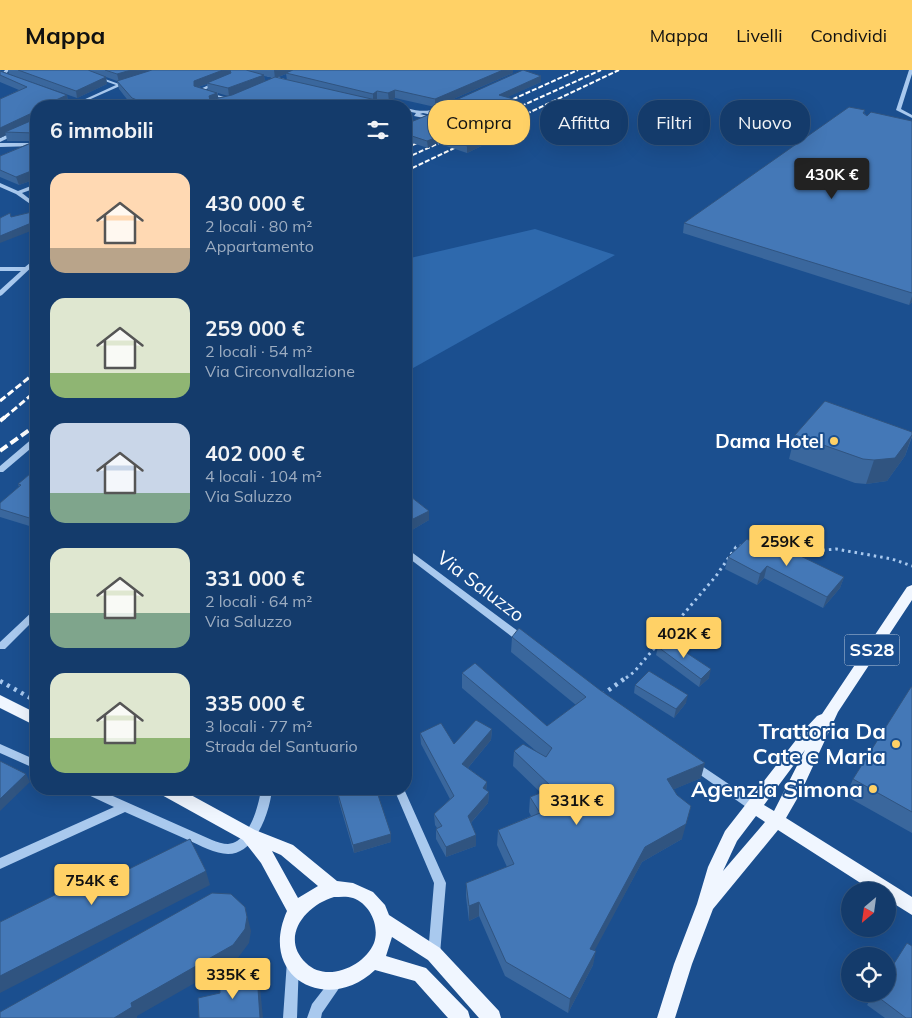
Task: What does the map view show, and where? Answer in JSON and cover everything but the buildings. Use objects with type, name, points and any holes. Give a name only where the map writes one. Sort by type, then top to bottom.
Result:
[{"type":"main road","name":"SS28","points":[[706,904],[776,821],[793,792],[832,709],[912,590]]},
{"type":"main road","points":[[0,701],[30,717]]},
{"type":"main road","name":"SS28","points":[[665,1014],[706,904],[716,867],[731,836],[808,735],[832,709]]},
{"type":"main road","points":[[177,795],[249,835],[287,850],[334,889]]},
{"type":"main road","points":[[753,806],[873,882]]},
{"type":"main road","points":[[249,835],[267,858],[296,911]]},
{"type":"main road","points":[[334,889],[347,890],[365,897],[378,910],[383,921],[384,935],[381,948],[373,961],[364,970],[339,980],[312,977],[302,971],[293,961],[288,949],[287,936],[290,923],[296,911],[306,900],[319,893],[334,889]]},
{"type":"main road","points":[[896,897],[912,907]]},
{"type":"main road","points":[[383,921],[434,954],[492,1018]]},
{"type":"main road","points":[[373,961],[420,974],[461,1018]]},
{"type":"street","points":[[7,70],[3,74],[5,76],[21,82]]},
{"type":"street","points":[[76,70],[119,85]]},
{"type":"street","points":[[235,72],[302,86],[284,79],[245,70]]},
{"type":"street","points":[[912,70],[900,98],[898,110],[912,117]]},
{"type":"street","points":[[277,82],[291,77]]},
{"type":"street","points":[[86,100],[134,80]]},
{"type":"street","points":[[223,81],[198,91],[230,100],[237,97]]},
{"type":"street","points":[[412,112],[432,117],[436,114],[433,112],[467,97]]},
{"type":"street","points":[[413,121],[418,115]]},
{"type":"street","points":[[0,140],[30,126]]},
{"type":"street","points":[[0,145],[30,145]]},
{"type":"street","points":[[0,185],[18,193],[30,202]]},
{"type":"street","points":[[18,193],[30,188]]},
{"type":"street","points":[[0,293],[30,266]]},
{"type":"street","points":[[0,269],[27,269]]},
{"type":"street","points":[[0,470],[30,445]]},
{"type":"street","name":"Via Saluzzo","points":[[412,556],[529,645]]},
{"type":"street","points":[[2,646],[30,619]]},
{"type":"street","points":[[0,748],[30,762]]},
{"type":"street","points":[[684,757],[753,806]]},
{"type":"street","points":[[99,795],[211,845],[230,849],[238,846],[258,822],[266,802],[266,795]]},
{"type":"street","points":[[402,795],[440,883],[434,954]]},
{"type":"street","points":[[0,864],[124,806]]},
{"type":"street","points":[[290,1018],[293,961]]},
{"type":"street","points":[[314,1018],[317,1009],[339,980]]},
{"type":"path","points":[[599,696],[634,672],[716,576],[736,547],[745,545]]},
{"type":"path","points":[[786,554],[836,549],[892,559],[912,566]]},
{"type":"path","points":[[0,681],[30,698]]},
{"type":"shaded area","points":[[535,229],[615,255],[412,369],[412,258]]},
{"type":"railway","points":[[511,100],[578,70]]},
{"type":"railway","points":[[412,155],[601,70]]},
{"type":"railway","points":[[412,168],[619,70]]},
{"type":"railway","points":[[412,145],[428,138]]},
{"type":"railway","points":[[0,401],[30,377]]},
{"type":"railway","points":[[4,418],[30,396]]},
{"type":"railway","points":[[0,421],[5,417]]},
{"type":"railway","points":[[0,451],[30,429]]},
{"type":"place","name":"Dama Hotel","points":[[834,441]]},
{"type":"place","name":"Trattoria Da Cate e Maria","points":[[896,744]]},
{"type":"place","name":"Agenzia Simona","points":[[873,789]]}]
